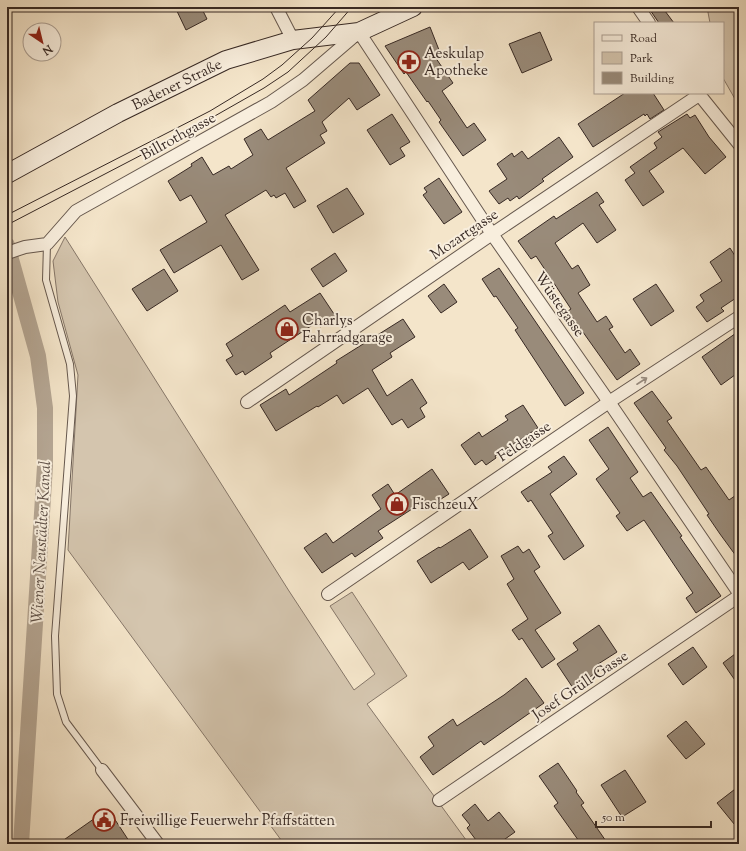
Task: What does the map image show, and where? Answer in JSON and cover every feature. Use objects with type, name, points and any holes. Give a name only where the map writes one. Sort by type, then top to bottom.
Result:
[{"type":"street","points":[[276,7],[293,40]]},
{"type":"street","name":"Badener Straße","points":[[7,174],[118,113],[226,60],[293,40],[359,32],[413,7]]},
{"type":"street","points":[[638,7],[648,22]]},
{"type":"street","name":"Wüstegasse","points":[[359,32],[492,234],[609,402],[739,595]]},
{"type":"street","name":"Billrothgasse","points":[[47,244],[76,211],[271,102],[303,80],[359,32]]},
{"type":"street","points":[[698,94],[739,144]]},
{"type":"street","name":"Mozartgasse","points":[[247,402],[698,94]]},
{"type":"street","points":[[7,253],[47,244]]},
{"type":"street","name":"Feldgasse","points":[[328,594],[609,402],[739,317]]},
{"type":"street","name":"Josef Grüll-Gasse","points":[[440,800],[739,595]]},
{"type":"street","points":[[102,770],[158,844]]},
{"type":"lane","points":[[47,244],[46,280],[70,364],[72,396],[55,636],[57,694],[66,722],[102,770]]},
{"type":"green space","points":[[707,7],[739,7],[739,106],[724,80],[724,22],[710,22]]},
{"type":"green space","points":[[65,237],[289,591],[354,690],[375,674],[330,606],[352,592],[407,676],[367,704],[469,844],[284,844],[68,550],[78,375],[58,302],[53,261]]},
{"type":"building","points":[[175,7],[201,7],[207,19],[186,30]]},
{"type":"building","points":[[648,7],[662,7],[673,22],[658,22]]},
{"type":"building","points":[[430,27],[439,50],[433,54],[453,83],[442,91],[467,128],[474,123],[486,140],[463,156],[439,122],[441,120],[428,101],[427,102],[406,72],[404,74],[385,46]]},
{"type":"building","points":[[540,32],[552,60],[522,73],[509,44]]},
{"type":"building","points":[[350,63],[359,63],[380,95],[357,110],[349,98],[322,122],[327,131],[320,135],[325,143],[286,168],[306,201],[294,208],[285,193],[276,198],[274,195],[271,197],[266,190],[225,215],[259,270],[242,280],[221,245],[174,273],[160,250],[207,222],[191,195],[180,201],[168,181],[192,166],[191,164],[202,157],[213,175],[229,166],[231,169],[253,155],[244,139],[261,129],[268,140],[315,111],[308,100]]},
{"type":"building","points":[[623,94],[654,94],[664,110],[650,119],[647,114],[645,116],[644,114],[593,147],[578,124]]},
{"type":"building","points":[[392,114],[410,142],[400,148],[405,156],[390,165],[367,130]]},
{"type":"building","points":[[687,114],[690,118],[695,115],[709,137],[726,157],[705,174],[683,148],[649,171],[664,192],[643,206],[625,180],[635,173],[630,167],[657,148],[654,143],[662,137],[658,132]]},
{"type":"building","points":[[559,137],[573,157],[542,179],[544,181],[519,199],[517,196],[510,201],[508,198],[499,204],[489,191],[507,179],[497,164],[512,153],[514,157],[522,151],[528,159]]},
{"type":"building","points":[[439,178],[462,212],[444,224],[423,195],[427,192],[424,188]]},
{"type":"building","points":[[347,188],[364,214],[333,233],[317,206]]},
{"type":"building","points":[[597,192],[604,202],[599,205],[616,230],[597,243],[583,223],[555,243],[572,269],[578,265],[590,285],[578,293],[597,322],[606,316],[613,327],[609,329],[625,353],[630,349],[640,364],[617,380],[568,311],[571,309],[536,256],[531,259],[518,241],[554,216],[556,219]]},
{"type":"building","points":[[730,248],[739,262],[739,296],[721,308],[724,311],[707,322],[696,307],[704,301],[700,295],[722,281],[710,262]]},
{"type":"building","points":[[335,253],[347,271],[323,287],[311,269]]},
{"type":"building","points":[[499,268],[584,393],[565,406],[515,330],[518,328],[496,296],[494,297],[482,279]]},
{"type":"building","points":[[164,269],[178,291],[147,311],[132,289]]},
{"type":"building","points":[[444,284],[457,302],[441,313],[428,296]]},
{"type":"building","points":[[656,284],[674,311],[651,326],[633,299]]},
{"type":"building","points":[[320,293],[336,317],[320,327],[317,322],[270,353],[272,357],[245,375],[243,371],[236,375],[226,360],[233,356],[226,344],[285,305],[290,312]]},
{"type":"building","points":[[403,319],[415,337],[390,353],[392,357],[372,370],[387,396],[412,379],[427,403],[420,408],[425,417],[408,428],[402,419],[392,425],[368,388],[343,404],[337,395],[276,431],[260,405],[286,389],[289,395],[337,363],[336,361]]},
{"type":"building","points":[[739,331],[739,372],[721,385],[702,357]]},
{"type":"building","points":[[652,391],[672,418],[667,421],[701,470],[706,467],[729,500],[739,493],[739,560],[707,515],[709,514],[677,466],[664,450],[666,448],[634,403]]},
{"type":"building","points":[[523,405],[538,428],[495,456],[496,458],[486,465],[482,460],[475,465],[461,445],[479,432],[482,437],[508,420],[505,416]]},
{"type":"building","points":[[608,427],[638,472],[630,478],[643,497],[651,492],[721,596],[696,613],[686,598],[693,593],[644,520],[627,531],[616,516],[620,513],[596,479],[609,469],[589,440]]},
{"type":"building","points":[[564,456],[577,474],[550,494],[584,546],[564,560],[548,536],[553,533],[531,500],[528,502],[521,492],[552,472],[548,467]]},
{"type":"building","points":[[432,469],[449,494],[430,506],[426,500],[378,531],[383,538],[355,557],[352,553],[322,573],[304,548],[326,533],[333,543],[381,509],[372,495],[388,484],[395,495]]},
{"type":"building","points":[[470,529],[488,557],[469,570],[463,562],[431,583],[417,561]]},
{"type":"building","points":[[518,546],[523,553],[529,549],[540,567],[534,571],[561,613],[535,630],[555,659],[542,668],[522,638],[519,640],[512,630],[528,619],[507,584],[514,579],[501,556]]},
{"type":"building","points":[[599,625],[617,652],[595,666],[599,671],[573,688],[557,664],[578,650],[573,643]]},
{"type":"building","points":[[693,647],[707,667],[683,685],[668,664]]},
{"type":"building","points":[[739,651],[739,686],[723,663]]},
{"type":"building","points":[[526,678],[544,703],[484,745],[481,741],[433,775],[420,757],[434,746],[428,737],[453,719],[457,726],[504,695]]},
{"type":"building","points":[[686,721],[705,744],[686,759],[667,736]]},
{"type":"building","points":[[558,763],[584,803],[581,805],[608,844],[581,844],[554,806],[558,803],[539,776]]},
{"type":"building","points":[[625,770],[646,802],[622,817],[601,785]]},
{"type":"building","points":[[739,786],[739,830],[717,803]]},
{"type":"building","points":[[475,804],[488,821],[499,812],[515,832],[498,844],[479,844],[467,828],[470,825],[462,815]]},
{"type":"building","name":"Freiwillige Feuerwehr Pfaffstätten","points":[[108,809],[131,844],[58,844]]},
{"type":"waterway","name":"Wiener Neustädter Kanal","points":[[7,245],[38,356],[45,408],[45,466],[21,844]]},
{"type":"tram line","points":[[7,215],[210,111],[263,79],[282,65],[312,38],[340,7]]},
{"type":"tram line","points":[[7,225],[199,125],[264,88],[288,72],[326,37],[352,7]]},
{"type":"place","name":"Aeskulap Apotheke","points":[[409,62]]},
{"type":"place","name":"Charlys Fahrradgarage","points":[[287,329]]},
{"type":"place","name":"FischzeuX","points":[[397,504]]},
{"type":"place","name":"Freiwillige Feuerwehr Pfaffstätten","points":[[104,820]]}]
